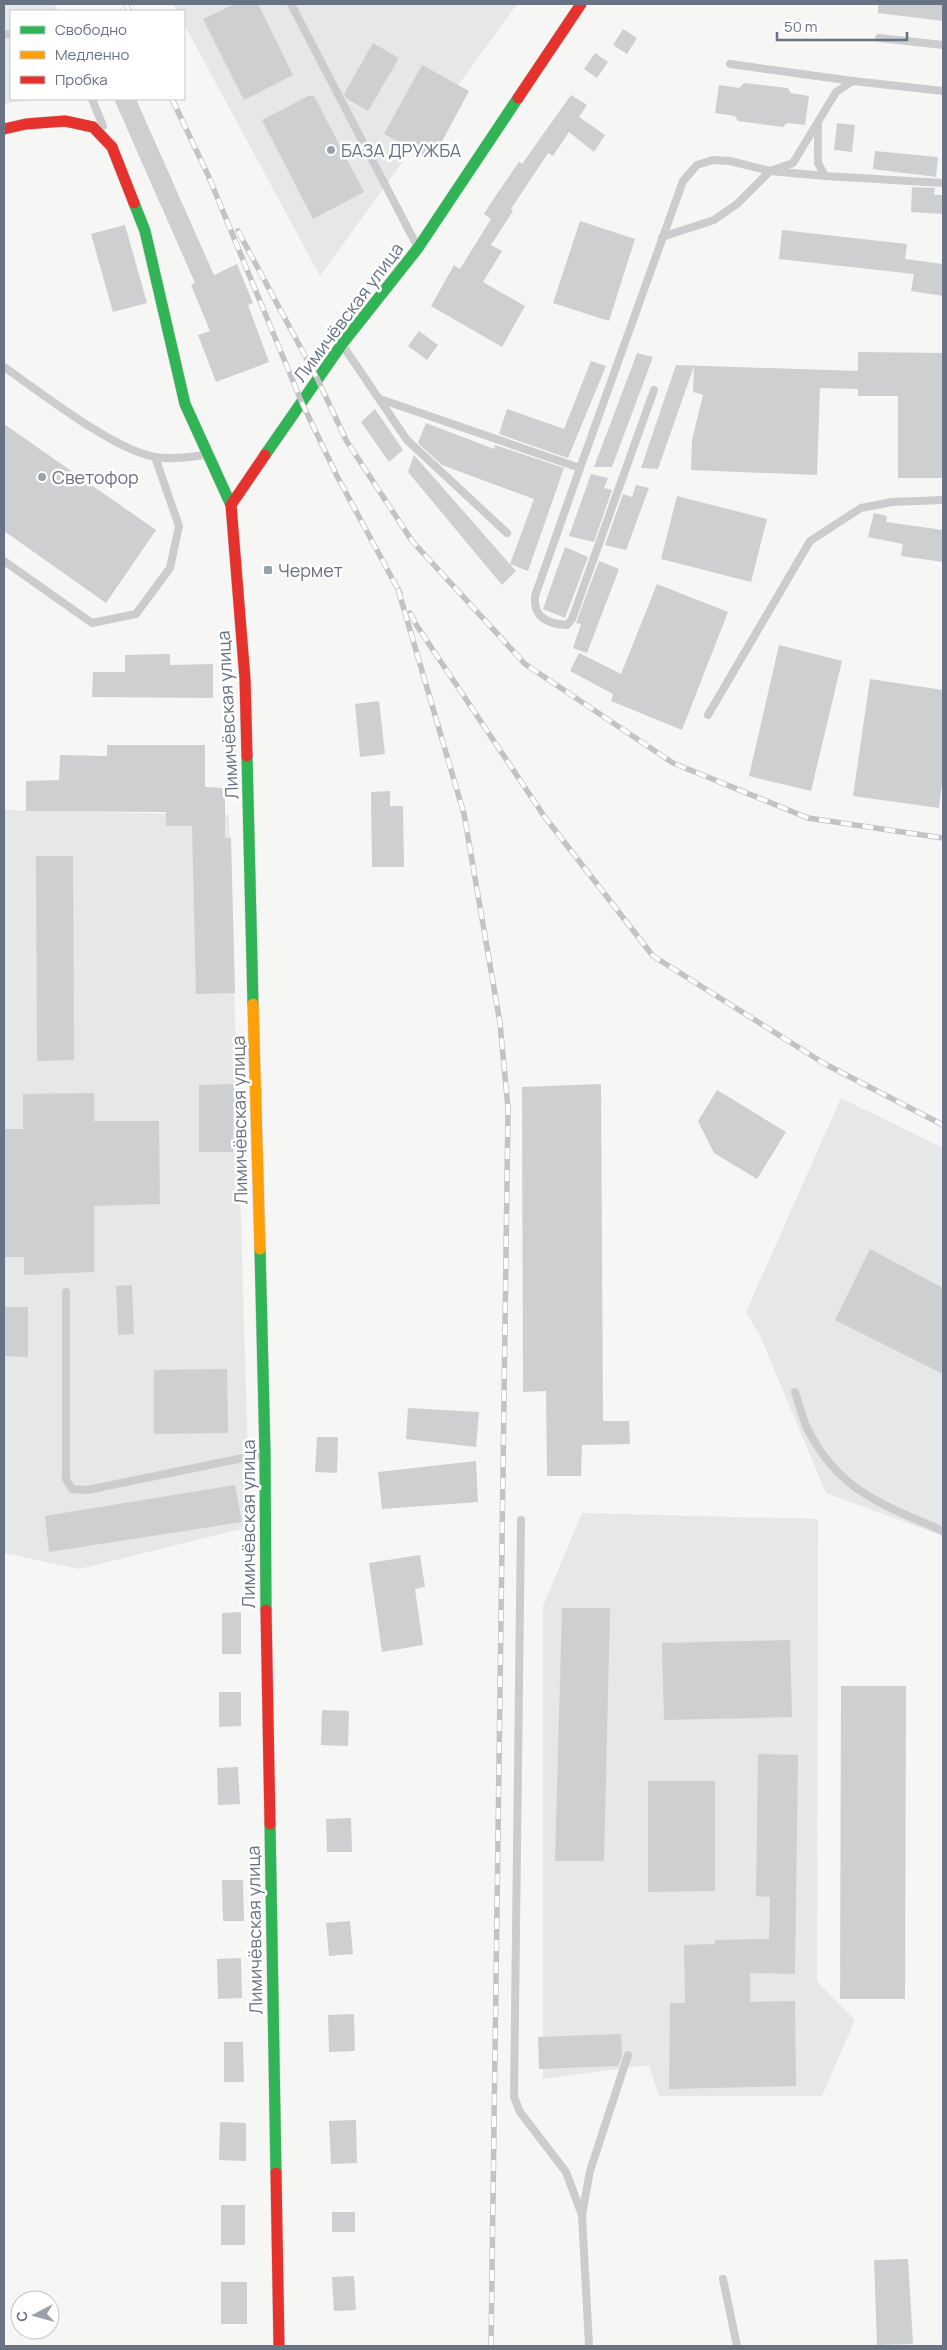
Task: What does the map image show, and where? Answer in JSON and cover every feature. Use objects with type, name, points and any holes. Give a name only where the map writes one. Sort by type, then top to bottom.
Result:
[{"type":"main road","name":"Лимичёвская улица","points":[[279,2346],[265,1568],[265,1454],[245,679],[230,505],[342,344],[418,248],[581,4]]},
{"type":"main road","points":[[4,129],[26,124],[65,121],[93,126],[112,146],[145,231],[185,404],[230,505]]},
{"type":"lane","points":[[291,4],[418,248]]},
{"type":"lane","points":[[879,38],[943,45]]},
{"type":"lane","points":[[730,64],[943,91]]},
{"type":"lane","points":[[662,237],[714,220],[737,204],[770,171],[794,163],[836,92],[853,81]]},
{"type":"lane","points":[[92,100],[112,146]]},
{"type":"lane","points":[[818,121],[818,162],[825,176]]},
{"type":"lane","points":[[654,390],[572,619],[567,625],[556,624],[540,616],[534,606],[535,596],[683,181],[697,165],[713,160],[730,161],[770,171],[943,183]]},
{"type":"lane","points":[[342,344],[407,440],[506,533]]},
{"type":"lane","points":[[4,367],[103,435],[155,457],[182,458],[209,455]]},
{"type":"lane","points":[[380,399],[580,468]]},
{"type":"lane","points":[[4,561],[92,623],[136,614],[170,568],[179,526],[155,457]]},
{"type":"lane","points":[[708,715],[810,541],[861,508],[892,502],[943,500]]},
{"type":"lane","points":[[66,1292],[66,1479],[72,1489],[87,1490],[265,1454]]},
{"type":"lane","points":[[795,1392],[806,1426],[820,1452],[846,1482],[871,1499],[943,1531]]},
{"type":"lane","points":[[520,1520],[514,2097],[520,2112],[566,2172],[582,2215]]},
{"type":"lane","points":[[589,2346],[582,2215],[590,2171],[628,2055]]},
{"type":"lane","points":[[723,2279],[737,2346]]},
{"type":"shaded area","points":[[4,4],[55,4],[58,10],[10,10],[10,100],[31,100],[4,104]]},
{"type":"shaded area","name":"БАЗА ДРУЖБА","points":[[173,4],[517,4],[320,276],[185,26],[185,10],[176,10]]},
{"type":"shaded area","points":[[4,810],[229,815],[250,1527],[79,1569],[4,1553]]},
{"type":"shaded area","points":[[841,1098],[943,1148],[943,1536],[826,1493],[760,1336],[746,1312]]},
{"type":"shaded area","points":[[582,1513],[818,1519],[817,1981],[855,2020],[822,2096],[659,2096],[649,2065],[543,2079],[543,1606]]},
{"type":"building","points":[[235,4],[258,4],[293,75],[244,100],[203,19]]},
{"type":"building","points":[[878,4],[943,4],[943,21],[878,13]]},
{"type":"building","points":[[623,29],[637,38],[627,54],[613,45]]},
{"type":"building","points":[[373,43],[399,58],[368,111],[346,98],[344,94]]},
{"type":"building","points":[[595,53],[608,62],[597,78],[584,69]]},
{"type":"building","points":[[422,65],[469,91],[432,160],[384,134]]},
{"type":"building","points":[[744,83],[788,88],[791,93],[809,96],[805,125],[787,123],[783,127],[738,121],[735,116],[715,113],[719,85],[739,88]]},
{"type":"building","points":[[571,95],[587,105],[579,117],[605,135],[594,152],[569,132],[553,156],[548,153],[511,209],[513,211],[491,245],[502,251],[483,282],[525,306],[502,347],[431,306],[454,265],[460,269],[491,219],[484,214],[494,198],[519,162],[522,164]]},
{"type":"building","points":[[308,96],[314,96],[364,192],[313,219],[262,120]]},
{"type":"building","points":[[114,100],[136,100],[214,275],[237,264],[253,303],[248,305],[269,362],[216,382],[198,335],[210,331],[191,285],[195,283]]},
{"type":"building","points":[[837,123],[855,125],[852,152],[834,150]]},
{"type":"building","points":[[875,151],[938,157],[936,177],[873,169]]},
{"type":"building","points":[[912,187],[935,188],[934,195],[943,195],[943,214],[911,212]]},
{"type":"building","points":[[580,221],[635,239],[609,321],[553,303]]},
{"type":"building","points":[[125,225],[147,303],[113,312],[91,234]]},
{"type":"building","points":[[782,230],[907,244],[905,259],[943,264],[943,296],[911,291],[914,274],[779,259]]},
{"type":"building","points":[[419,331],[438,345],[427,360],[408,346]]},
{"type":"building","points":[[858,352],[943,353],[943,478],[898,478],[898,396],[858,396],[858,389],[820,388],[817,475],[691,470],[692,440],[703,395],[693,392],[694,366],[658,469],[641,468],[676,365],[858,371]]},
{"type":"building","points":[[637,353],[653,357],[612,467],[594,467]]},
{"type":"building","points":[[591,361],[606,366],[568,458],[499,434],[507,409],[564,429]]},
{"type":"building","points":[[375,409],[403,450],[389,462],[361,422]]},
{"type":"building","points":[[426,423],[494,449],[495,445],[564,468],[528,571],[510,564],[534,499],[442,465],[418,443]]},
{"type":"building","name":"Светофор","points":[[4,424],[156,530],[106,603],[4,531]]},
{"type":"building","points":[[414,455],[516,571],[502,585],[408,472]]},
{"type":"building","points":[[591,474],[608,478],[604,488],[612,490],[594,542],[569,536]]},
{"type":"building","points":[[636,485],[649,488],[626,550],[605,545],[623,494],[632,497]]},
{"type":"building","points":[[677,496],[767,519],[751,582],[661,559]]},
{"type":"building","points":[[874,513],[887,516],[886,522],[943,530],[943,562],[901,556],[903,544],[868,537]]},
{"type":"building","points":[[565,547],[588,557],[565,618],[543,609]]},
{"type":"building","points":[[599,561],[619,569],[587,653],[573,648],[581,624],[576,623]]},
{"type":"building","points":[[657,584],[728,612],[682,730],[611,701],[613,694],[570,671],[579,653],[621,674]]},
{"type":"building","points":[[779,645],[842,661],[811,791],[749,776]]},
{"type":"building","points":[[170,654],[170,665],[213,664],[213,698],[92,697],[93,672],[125,672],[125,655]]},
{"type":"building","points":[[870,679],[943,690],[943,776],[939,808],[853,796]]},
{"type":"building","points":[[379,701],[385,754],[360,757],[355,704]]},
{"type":"building","points":[[107,745],[205,745],[205,787],[225,788],[225,838],[231,838],[235,993],[196,994],[192,826],[166,826],[166,812],[26,811],[26,781],[59,780],[60,755],[107,756]]},
{"type":"building","points":[[390,791],[390,806],[403,806],[404,867],[372,867],[371,792]]},
{"type":"building","points":[[36,856],[73,856],[74,1060],[37,1061]]},
{"type":"building","points":[[234,1084],[233,1152],[199,1152],[199,1085]]},
{"type":"building","points":[[601,1084],[603,1421],[629,1421],[630,1444],[582,1445],[581,1476],[547,1476],[546,1391],[523,1392],[522,1087]]},
{"type":"building","points":[[717,1090],[786,1132],[757,1179],[714,1153],[698,1121]]},
{"type":"building","points":[[94,1093],[94,1121],[159,1121],[160,1204],[94,1206],[94,1272],[24,1275],[24,1257],[4,1257],[4,1129],[23,1129],[23,1094]]},
{"type":"building","points":[[870,1249],[943,1288],[943,1374],[835,1320]]},
{"type":"building","points":[[132,1285],[134,1334],[118,1335],[116,1286]]},
{"type":"building","points":[[4,1307],[28,1307],[28,1357],[4,1356]]},
{"type":"building","points":[[227,1369],[228,1433],[154,1434],[154,1370]]},
{"type":"building","points":[[408,1408],[479,1412],[476,1447],[406,1439]]},
{"type":"building","points":[[317,1437],[338,1437],[337,1473],[315,1472]]},
{"type":"building","points":[[476,1461],[478,1502],[382,1509],[378,1472]]},
{"type":"building","points":[[235,1485],[242,1522],[49,1552],[45,1516]]},
{"type":"building","points":[[420,1555],[425,1587],[415,1589],[423,1645],[382,1652],[369,1563]]},
{"type":"building","points":[[562,1608],[610,1608],[604,1861],[555,1861]]},
{"type":"building","points":[[241,1612],[241,1654],[222,1654],[222,1613]]},
{"type":"building","points":[[790,1640],[792,1717],[664,1720],[662,1643]]},
{"type":"building","points":[[841,1686],[906,1686],[905,1999],[840,1999]]},
{"type":"building","points":[[219,1692],[241,1692],[241,1726],[219,1727]]},
{"type":"building","points":[[322,1710],[349,1711],[348,1746],[321,1745]]},
{"type":"building","points":[[758,1754],[798,1755],[795,1974],[750,1973],[750,2002],[795,2001],[796,2086],[669,2089],[670,2003],[685,2003],[684,1945],[715,1944],[715,1940],[769,1939],[770,1897],[756,1896]]},
{"type":"building","points":[[238,1767],[240,1804],[218,1805],[217,1768]]},
{"type":"building","points":[[648,1781],[715,1781],[715,1891],[648,1892]]},
{"type":"building","points":[[351,1818],[352,1852],[327,1852],[326,1819]]},
{"type":"building","points":[[222,1880],[243,1880],[244,1921],[223,1921]]},
{"type":"building","points":[[350,1921],[353,1954],[329,1956],[326,1923]]},
{"type":"building","points":[[241,1958],[242,1998],[218,1999],[217,1959]]},
{"type":"building","points":[[354,2014],[355,2051],[329,2052],[328,2015]]},
{"type":"building","points":[[621,2034],[622,2056],[618,2066],[539,2069],[538,2037]]},
{"type":"building","points":[[224,2042],[243,2042],[244,2082],[224,2082]]},
{"type":"building","points":[[356,2120],[357,2163],[331,2164],[329,2121]]},
{"type":"building","points":[[220,2122],[246,2123],[246,2161],[219,2160]]},
{"type":"building","points":[[221,2205],[245,2205],[245,2245],[221,2245]]},
{"type":"building","points":[[332,2212],[355,2212],[355,2232],[332,2232]]},
{"type":"building","points":[[908,2259],[913,2344],[877,2345],[874,2260]]},
{"type":"building","points":[[354,2276],[356,2310],[334,2311],[332,2277]]},
{"type":"building","points":[[221,2282],[247,2282],[247,2324],[221,2324]]},
{"type":"railway","points":[[126,4],[129,10]]},
{"type":"railway","points":[[172,100],[208,175],[302,403],[337,476],[400,593]]},
{"type":"railway","points":[[238,231],[318,380],[346,440],[412,541],[525,664],[673,763],[808,818],[943,838]]},
{"type":"railway","points":[[398,589],[464,814],[500,1023],[508,1108],[491,2346]]},
{"type":"railway","points":[[410,613],[544,816],[653,956],[825,1064],[943,1125]]},
{"type":"traffic: fast","points":[[265,455],[342,344],[418,248],[518,98]]},
{"type":"traffic: fast","points":[[134,203],[145,231],[185,404],[231,505]]},
{"type":"traffic: fast","points":[[247,756],[253,1004]]},
{"type":"traffic: fast","points":[[260,1249],[265,1454],[266,1610]]},
{"type":"traffic: fast","points":[[270,1824],[276,2173]]},
{"type":"traffic: slow","points":[[253,1004],[260,1249]]},
{"type":"traffic: jam","points":[[518,98],[581,4]]},
{"type":"traffic: jam","points":[[4,129],[26,124],[65,121],[93,127],[112,147],[134,203]]},
{"type":"traffic: jam","points":[[247,756],[245,679],[231,505],[265,455]]},
{"type":"traffic: jam","points":[[266,1610],[270,1824]]},
{"type":"traffic: jam","points":[[276,2173],[279,2346]]},
{"type":"place","name":"БАЗА ДРУЖБА","points":[[331,150]]},
{"type":"place","name":"Светофор","points":[[42,477]]},
{"type":"place","name":"Чермет","points":[[268,570]]}]
